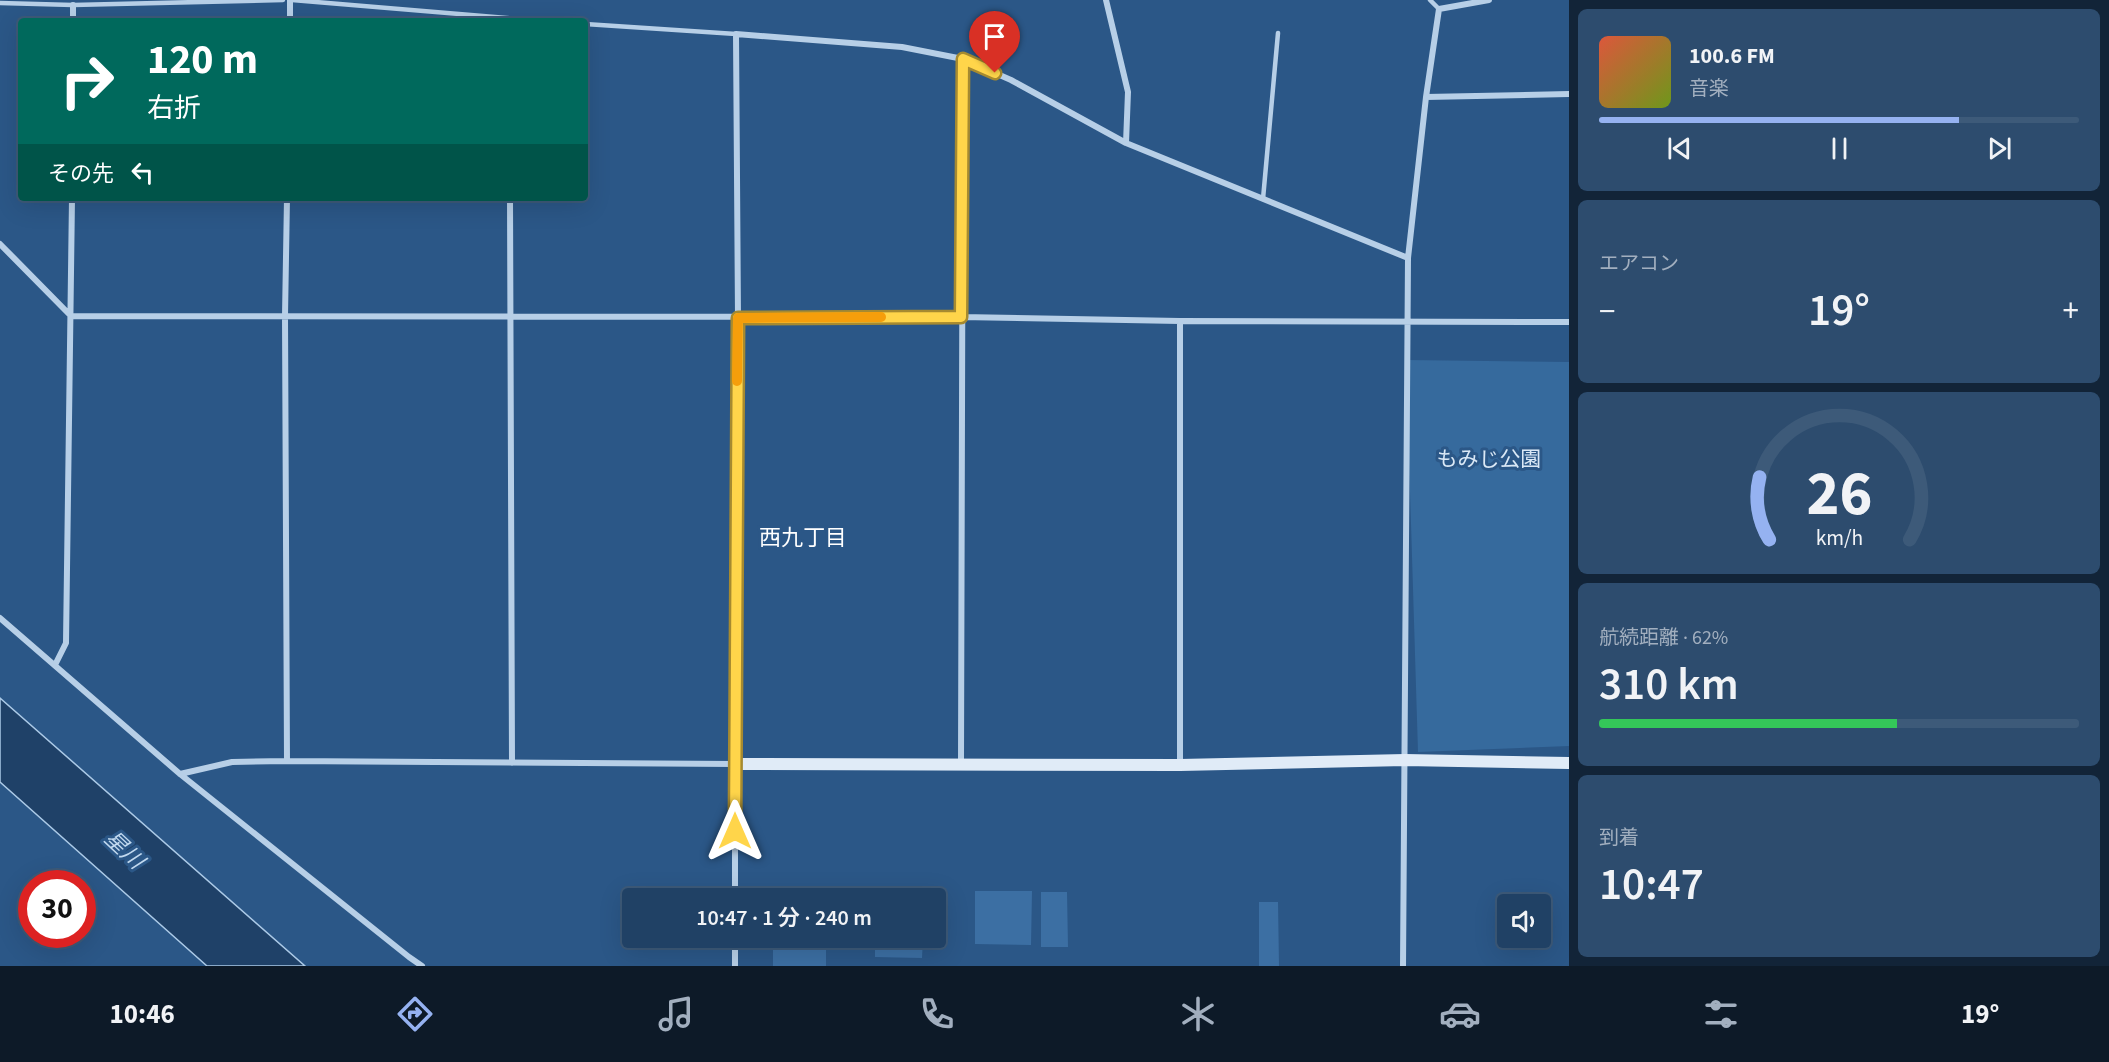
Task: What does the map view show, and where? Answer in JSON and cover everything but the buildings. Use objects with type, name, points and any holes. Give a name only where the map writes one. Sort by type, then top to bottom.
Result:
[{"type":"street","points":[[290,18],[291,0]]},
{"type":"street","points":[[1106,0],[1128,92],[1126,143]]},
{"type":"street","points":[[1403,966],[1408,258],[1426,97],[1439,9],[1489,0]]},
{"type":"street","points":[[73,6],[73,18]]},
{"type":"street","points":[[735,888],[738,318],[736,34],[902,47],[963,59],[1011,80],[1126,143],[1408,258]]},
{"type":"street","points":[[961,764],[963,59]]},
{"type":"street","points":[[1426,97],[1569,94]]},
{"type":"street","points":[[55,665],[66,643],[72,201]]},
{"type":"street","points":[[287,201],[285,316],[287,761]]},
{"type":"street","points":[[510,201],[512,763]]},
{"type":"street","points":[[0,244],[71,316],[961,317],[1180,321],[1569,322]]},
{"type":"street","points":[[1180,321],[1180,765]]},
{"type":"street","points":[[0,618],[180,774],[422,966]]},
{"type":"street","points":[[180,774],[232,762],[287,761],[1180,765],[1405,760],[1569,762]]},
{"type":"street","points":[[735,948],[735,966]]},
{"type":"lane","points":[[0,3],[73,6],[283,0]]},
{"type":"lane","points":[[291,0],[485,18]]},
{"type":"lane","points":[[1430,0],[1439,9]]},
{"type":"lane","points":[[588,24],[736,34]]},
{"type":"lane","points":[[1263,199],[1278,33]]},
{"type":"green space","name":"もみじ公園","points":[[1406,360],[1569,362],[1569,746],[1418,752]]},
{"type":"water","name":"星川","points":[[0,698],[305,966],[207,966],[0,782]]},
{"type":"slow traffic","points":[[737,381],[738,318],[881,317]]},
{"type":"district","name":"西九丁目","points":[[803,538]]},
{"type":"route","points":[[735,831],[738,318],[961,317],[963,59],[995,73]]}]
